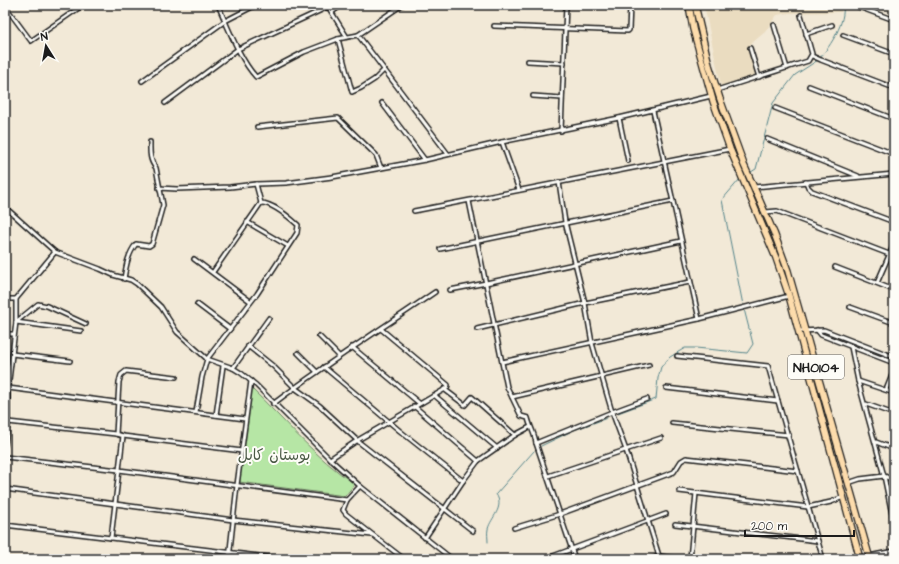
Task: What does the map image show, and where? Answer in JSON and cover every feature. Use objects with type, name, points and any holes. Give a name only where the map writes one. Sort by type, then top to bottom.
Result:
[{"type":"highway","name":"NH0104","points":[[689,5],[693,29],[712,99],[729,147],[761,220],[789,296],[860,559]]},
{"type":"highway","name":"NH0104","points":[[695,5],[717,90],[735,142],[774,233],[788,271],[870,558]]},
{"type":"highway","points":[[712,99],[720,99]]},
{"type":"highway","points":[[729,147],[735,142]]},
{"type":"highway","points":[[781,273],[788,271]]},
{"type":"street","points":[[5,6],[31,41],[83,5]]},
{"type":"street","points":[[218,5],[238,49],[252,74],[256,77],[304,52],[338,39],[358,36],[402,5]]},
{"type":"street","points":[[142,82],[225,21],[256,5]]},
{"type":"street","points":[[332,12],[342,5]]},
{"type":"street","points":[[561,131],[566,5]]},
{"type":"street","points":[[494,26],[565,30],[628,31],[630,5]]},
{"type":"street","points":[[166,103],[238,49],[327,6],[347,37]]},
{"type":"street","points":[[859,6],[894,20]]},
{"type":"street","points":[[801,14],[814,56],[894,88]]},
{"type":"street","points":[[774,25],[788,68]]},
{"type":"street","points":[[806,34],[832,25]]},
{"type":"street","points":[[843,35],[894,54]]},
{"type":"street","points":[[358,36],[448,154]]},
{"type":"street","points":[[338,39],[352,92],[375,79],[384,70]]},
{"type":"street","points":[[750,48],[759,77]]},
{"type":"street","points":[[717,90],[806,62],[814,56]]},
{"type":"street","points":[[528,61],[564,63]]},
{"type":"street","points":[[809,86],[894,119]]},
{"type":"street","points":[[533,96],[562,98]]},
{"type":"street","points":[[159,188],[177,189],[230,187],[286,183],[332,177],[425,160],[502,142],[712,99]]},
{"type":"street","points":[[382,103],[425,160]]},
{"type":"street","points":[[775,108],[894,154]]},
{"type":"street","points":[[653,111],[699,319]]},
{"type":"street","points":[[257,127],[338,118],[376,155],[381,168]]},
{"type":"street","points":[[618,118],[628,162]]},
{"type":"street","points":[[767,140],[860,177]]},
{"type":"street","points":[[124,279],[129,255],[136,244],[149,246],[152,244],[163,205],[156,168],[152,164],[150,142]]},
{"type":"street","points":[[502,142],[519,190]]},
{"type":"street","points":[[414,211],[665,162],[729,147]]},
{"type":"street","points":[[754,187],[894,174]]},
{"type":"street","points":[[559,182],[592,343],[601,377],[648,520],[662,557]]},
{"type":"street","points":[[806,182],[812,191],[894,222]]},
{"type":"street","points":[[256,184],[261,202]]},
{"type":"street","points":[[469,201],[507,387],[521,416],[528,418],[530,427],[535,434],[536,443],[575,559]]},
{"type":"street","points":[[440,249],[673,201]]},
{"type":"street","points":[[213,272],[261,202]]},
{"type":"street","points":[[196,412],[202,377],[207,359],[250,301],[297,233],[298,225],[289,217],[266,203],[261,202]]},
{"type":"street","points":[[5,207],[54,252],[124,279],[131,280],[137,284],[161,307],[177,332],[207,359],[223,366],[233,368],[274,404],[360,486],[452,559]]},
{"type":"street","points":[[765,212],[777,211],[894,256]]},
{"type":"street","points":[[247,222],[288,246]]},
{"type":"street","points":[[450,290],[681,241]]},
{"type":"street","points":[[877,283],[894,244]]},
{"type":"street","points":[[5,445],[8,422],[8,388],[16,322],[16,299],[54,252]]},
{"type":"street","points":[[194,259],[250,301]]},
{"type":"street","points":[[835,267],[894,290]]},
{"type":"street","points":[[477,329],[585,303],[690,282]]},
{"type":"street","points":[[274,404],[339,356],[435,292]]},
{"type":"street","points":[[502,362],[699,319],[789,296]]},
{"type":"street","points":[[5,298],[16,299]]},
{"type":"street","points":[[16,322],[38,304],[47,306],[86,324]]},
{"type":"street","points":[[197,304],[230,329]]},
{"type":"street","points":[[850,307],[894,323]]},
{"type":"street","points":[[233,368],[269,318]]},
{"type":"street","points":[[16,322],[81,331]]},
{"type":"street","points":[[330,459],[414,406],[447,388],[448,385],[381,329]]},
{"type":"street","points":[[817,330],[821,335],[894,363]]},
{"type":"street","points":[[799,331],[824,330],[894,357]]},
{"type":"street","points":[[5,334],[14,334]]},
{"type":"street","points":[[319,336],[339,356]]},
{"type":"street","points":[[845,345],[847,339]]},
{"type":"street","points":[[248,346],[273,366],[295,388],[320,406],[358,440],[473,530]]},
{"type":"street","points":[[352,347],[419,404]]},
{"type":"street","points":[[850,347],[858,381],[876,442],[894,524]]},
{"type":"street","points":[[298,353],[317,372]]},
{"type":"street","points":[[12,354],[70,361]]},
{"type":"street","points":[[677,356],[768,366],[789,435],[823,559]]},
{"type":"street","points":[[512,397],[649,365]]},
{"type":"street","points":[[216,415],[223,366]]},
{"type":"street","points":[[324,367],[400,431],[463,481]]},
{"type":"street","points":[[5,370],[10,370]]},
{"type":"street","points":[[116,434],[119,382],[121,375],[126,370],[176,377]]},
{"type":"street","points":[[886,390],[894,370]]},
{"type":"street","points":[[858,381],[894,393]]},
{"type":"street","points":[[230,559],[237,485],[250,382]]},
{"type":"street","points":[[8,388],[245,419]]},
{"type":"street","points":[[666,388],[778,401]]},
{"type":"street","points":[[444,389],[465,405],[472,397],[515,435]]},
{"type":"street","points":[[434,395],[497,448]]},
{"type":"street","points":[[536,443],[647,399]]},
{"type":"street","points":[[866,404],[894,414]]},
{"type":"street","points":[[414,406],[478,462]]},
{"type":"street","points":[[8,422],[116,434],[242,451]]},
{"type":"street","points":[[672,423],[789,435]]},
{"type":"street","points":[[426,538],[463,481],[478,462],[515,435],[530,427]]},
{"type":"street","points":[[111,538],[123,436]]},
{"type":"street","points":[[548,476],[661,438]]},
{"type":"street","points":[[876,442],[894,449]]},
{"type":"street","points":[[5,457],[119,470],[347,500]]},
{"type":"street","points":[[514,528],[560,514],[674,472],[681,460],[690,458],[798,471]]},
{"type":"street","points":[[848,483],[860,479],[884,476],[894,480]]},
{"type":"street","points":[[360,486],[347,500],[343,510],[372,535],[404,559]]},
{"type":"street","points":[[5,489],[234,520],[372,535]]},
{"type":"street","points":[[679,491],[808,507],[831,502],[843,497]]},
{"type":"street","points":[[690,559],[696,493]]},
{"type":"street","points":[[545,559],[666,514]]},
{"type":"street","points":[[675,524],[818,541]]},
{"type":"street","points":[[5,525],[284,559]]},
{"type":"street","points":[[870,558],[894,551]]},
{"type":"street","points":[[651,559],[662,557],[673,558]]},
{"type":"shaded area","points":[[704,5],[840,5],[841,12],[789,13],[777,15],[765,32],[747,47],[758,75],[721,86]]},
{"type":"green space","name":"بوستان کابل","points":[[250,387],[313,450],[340,474],[355,484],[345,496],[239,482]]},
{"type":"waterway","points":[[820,58],[829,47],[837,33],[842,19],[843,5]]},
{"type":"waterway","points":[[751,172],[756,169],[773,103],[795,75],[818,60]]},
{"type":"waterway","points":[[740,179],[722,200],[743,305]]},
{"type":"waterway","points":[[618,413],[656,399],[658,378],[661,367],[670,357],[685,348],[747,353],[753,344],[744,309]]},
{"type":"waterway","points":[[541,446],[574,430],[607,418]]},
{"type":"waterway","points":[[488,542],[488,529],[499,504],[496,494],[534,451]]}]
